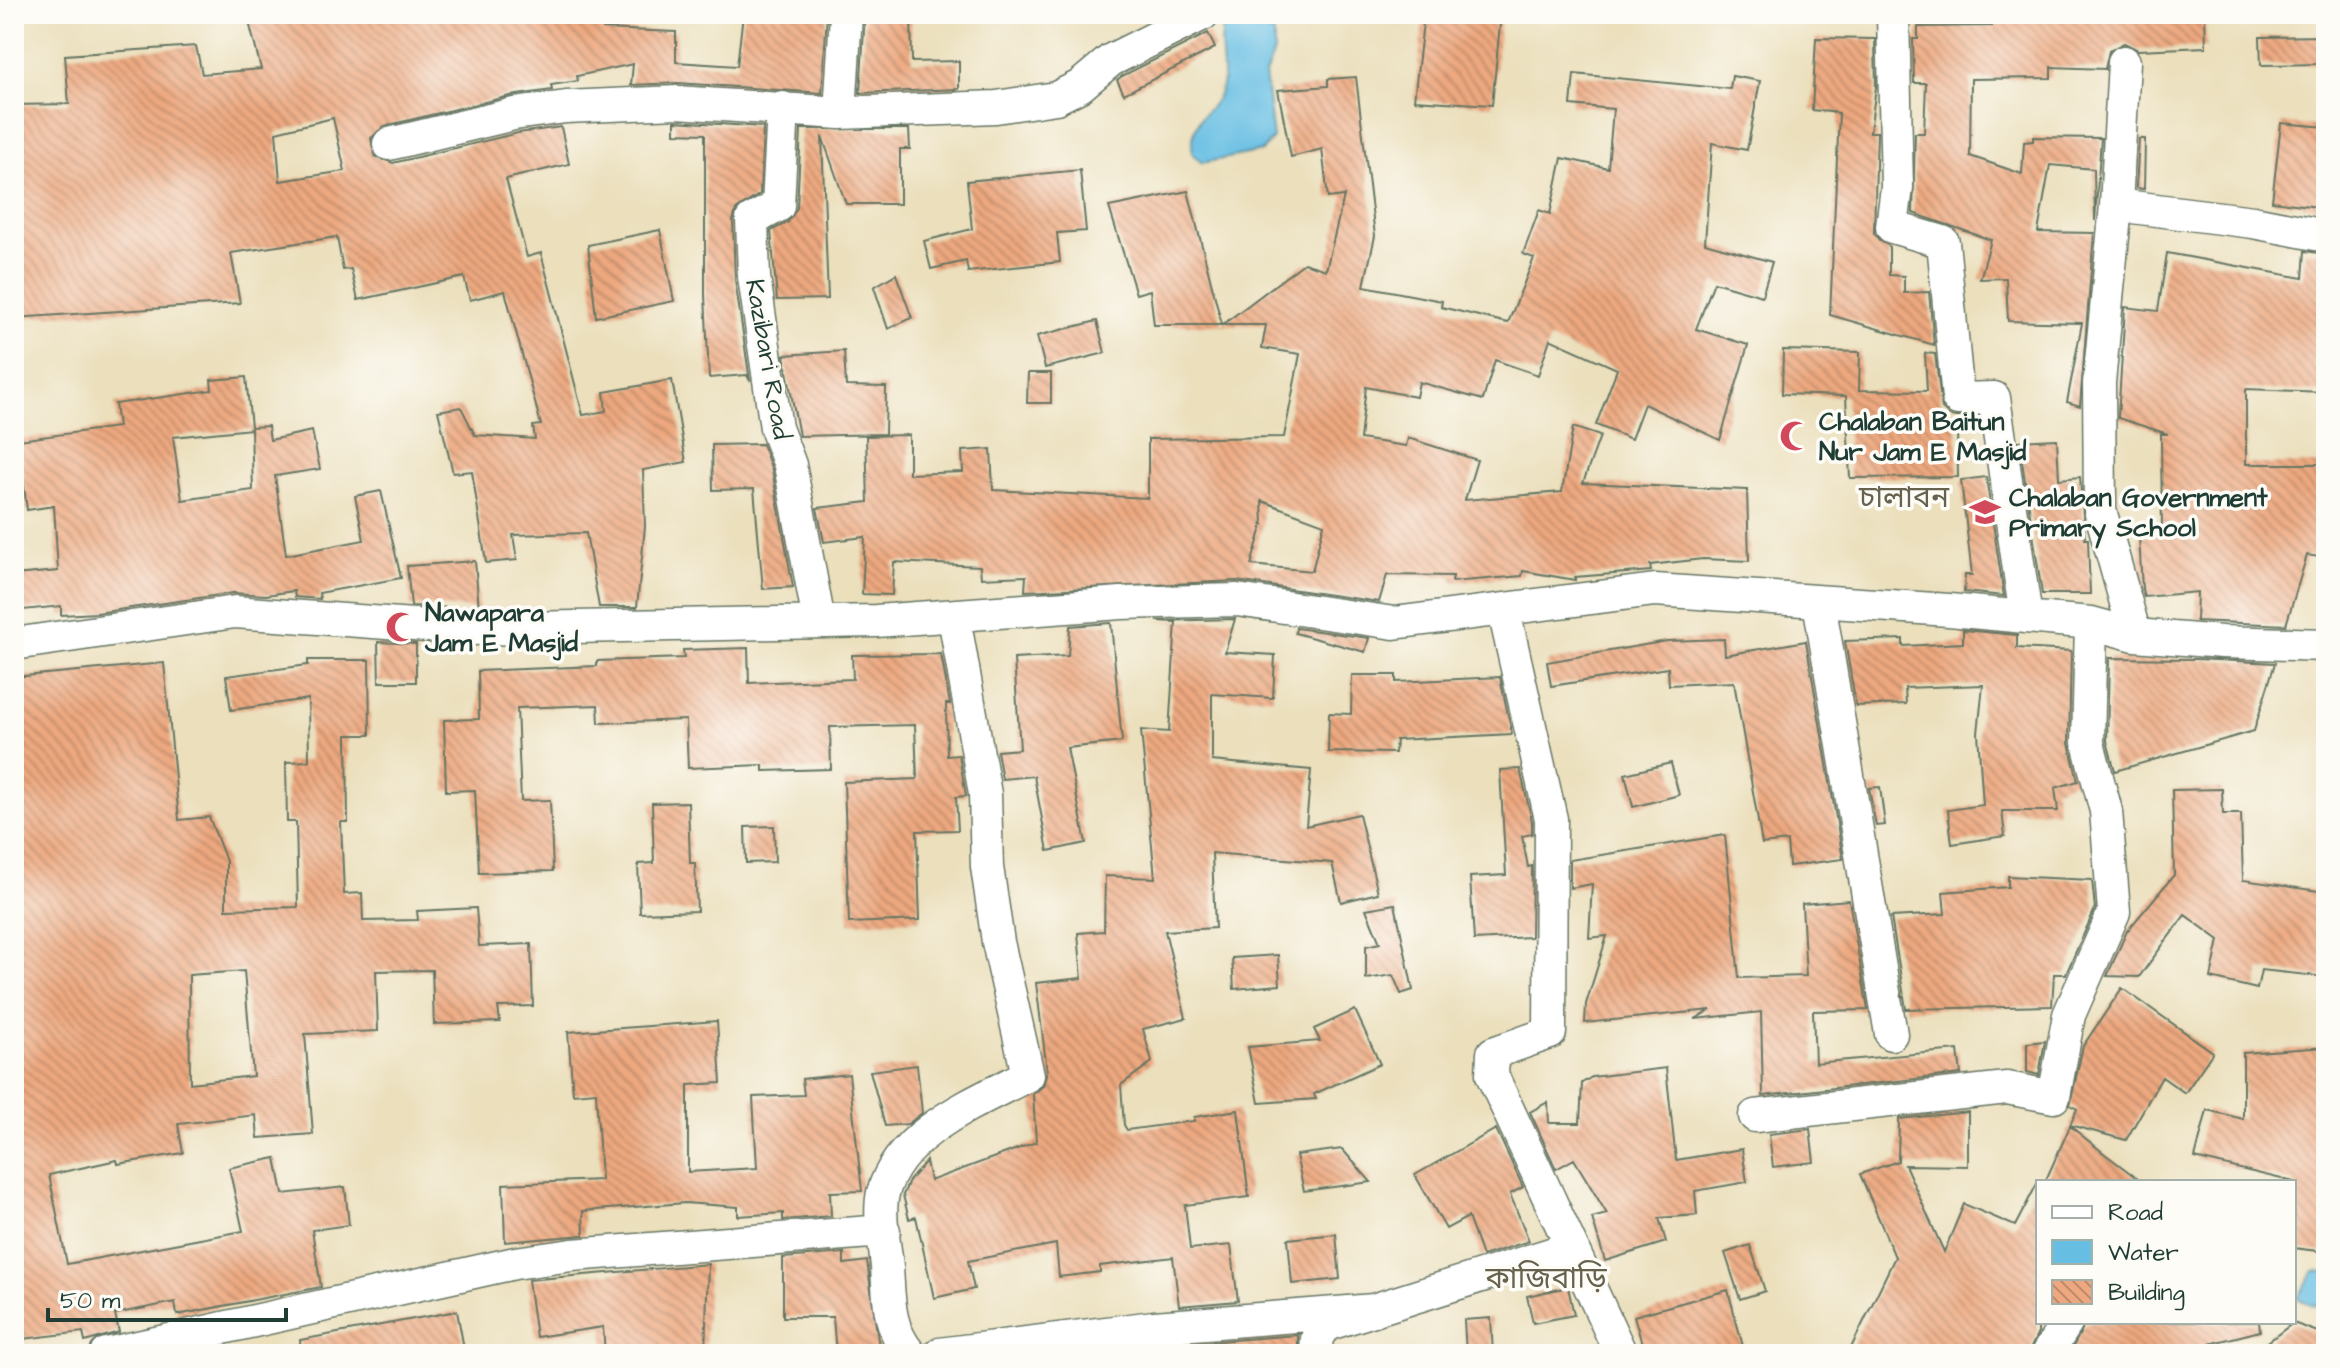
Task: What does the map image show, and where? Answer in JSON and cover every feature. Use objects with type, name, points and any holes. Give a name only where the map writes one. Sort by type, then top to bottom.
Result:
[{"type":"street","points":[[840,113],[846,14]]},
{"type":"street","points":[[389,144],[514,114],[566,107],[677,102],[840,113],[996,107],[1056,98],[1080,86],[1111,60],[1203,14]]},
{"type":"street","points":[[1893,14],[1897,187],[1892,227],[1943,242],[1958,399],[1994,398],[2026,617]]},
{"type":"street","points":[[2124,62],[2116,205],[2099,383],[2100,510],[2135,635]]},
{"type":"street","name":"Kazibari Road","points":[[783,108],[778,206],[752,220],[754,277],[776,428],[790,465],[819,622]]},
{"type":"street","points":[[2116,205],[2253,222],[2326,236]]},
{"type":"street","points":[[14,644],[235,612],[469,629],[954,617],[1121,603],[1237,600],[1394,623],[1655,590],[2091,623],[2135,635],[2326,645]]},
{"type":"street","points":[[1819,602],[1891,1034]]},
{"type":"street","points":[[1504,611],[1551,819],[1550,1033],[1493,1053],[1492,1075],[1621,1354]]},
{"type":"street","points":[[910,1354],[900,1341],[890,1316],[883,1195],[896,1163],[917,1140],[967,1107],[1028,1075],[998,942],[987,867],[985,794],[954,617]]},
{"type":"street","points":[[1755,1116],[2007,1088],[2054,1097],[2069,1015],[2114,912],[2106,811],[2088,743],[2091,623]]},
{"type":"street","points":[[106,1354],[515,1263],[572,1255],[884,1231]]},
{"type":"street","points":[[1318,1354],[1315,1344],[1319,1332],[1329,1324],[1570,1248]]},
{"type":"street","points":[[939,1354],[1154,1327],[1374,1310]]},
{"type":"street","points":[[2047,1354],[2066,1324]]},
{"type":"water","points":[[1235,24],[1274,32],[1274,52],[1265,74],[1273,138],[1262,151],[1202,163],[1192,153],[1193,139],[1200,120],[1214,103],[1222,86],[1223,29]]},
{"type":"water","points":[[2314,1271],[2326,1272],[2326,1309],[2297,1299]]},
{"type":"building","points":[[247,14],[600,14],[603,29],[676,32],[676,62],[737,66],[743,14],[827,14],[822,93],[678,83],[631,85],[633,64],[577,76],[578,81],[551,85],[552,90],[510,96],[385,126],[371,138],[375,156],[393,163],[518,133],[561,127],[569,164],[506,179],[527,257],[541,253],[583,415],[606,411],[604,392],[672,380],[686,462],[643,470],[645,526],[637,607],[599,607],[586,533],[513,535],[517,560],[486,563],[472,471],[453,473],[438,411],[461,407],[475,435],[535,439],[533,426],[541,425],[505,291],[470,300],[464,277],[358,300],[351,269],[343,270],[337,237],[231,253],[240,303],[14,318],[14,105],[69,104],[65,55],[196,46],[202,74],[261,69]],"holes":[[[333,118],[345,171],[280,181],[276,132]]]},
{"type":"building","points":[[865,14],[911,14],[912,62],[959,61],[959,89],[860,93]]},
{"type":"building","points":[[1424,14],[1501,14],[1492,105],[1414,100]]},
{"type":"building","points":[[2205,14],[2206,47],[2138,50],[2124,43],[2109,51],[2105,69],[2051,67],[2051,78],[1971,79],[1970,156],[2022,174],[2024,142],[2033,141],[2033,137],[2101,138],[2095,221],[2094,169],[2050,165],[2038,232],[2094,233],[2080,406],[2067,402],[2082,323],[2008,321],[2006,278],[1980,279],[1991,240],[1913,213],[1915,133],[1924,133],[1926,83],[1914,83],[1913,39],[1918,39],[1918,27],[1992,26],[1992,16]]},
{"type":"building","points":[[1208,33],[1215,48],[1124,94],[1117,80],[1122,76]]},
{"type":"building","points":[[2326,36],[2326,64],[2261,65],[2260,37]]},
{"type":"building","points":[[1816,38],[1875,39],[1876,87],[1870,132],[1877,132],[1874,233],[1889,246],[1889,275],[1904,276],[1904,293],[1929,292],[1934,345],[1830,315],[1839,113],[1812,110]]},
{"type":"building","points":[[1574,74],[1730,89],[1732,76],[1760,81],[1747,150],[1712,143],[1705,243],[1772,262],[1762,296],[1714,282],[1696,329],[1748,345],[1720,440],[1644,404],[1631,439],[1596,425],[1617,369],[1550,339],[1538,375],[1495,360],[1483,400],[1419,382],[1416,397],[1366,387],[1360,439],[1406,446],[1408,438],[1477,460],[1465,500],[1562,492],[1573,427],[1600,436],[1583,483],[1747,490],[1749,561],[1703,559],[1650,565],[1651,571],[1575,577],[1575,580],[1523,571],[1522,576],[1452,582],[1453,576],[1387,575],[1379,602],[1236,581],[1025,591],[1026,576],[981,578],[980,566],[894,562],[892,595],[862,594],[865,537],[824,542],[817,508],[868,502],[866,436],[909,435],[909,474],[963,472],[962,451],[991,449],[993,490],[1148,498],[1148,439],[1284,437],[1300,354],[1262,348],[1266,325],[1222,325],[1304,263],[1326,270],[1344,196],[1328,198],[1322,149],[1291,157],[1278,90],[1328,86],[1328,79],[1356,77],[1375,236],[1364,286],[1442,301],[1441,307],[1508,323],[1534,258],[1523,254],[1539,210],[1550,214],[1562,158],[1608,168],[1613,109],[1571,105]],"holes":[[[1262,501],[1324,524],[1312,571],[1251,565],[1263,524]]]},
{"type":"building","points":[[675,121],[763,127],[760,194],[736,210],[733,221],[735,280],[750,381],[747,375],[709,378],[705,295],[705,134],[675,133]]},
{"type":"building","points":[[2281,123],[2326,127],[2326,208],[2272,201]]},
{"type":"building","points":[[801,129],[909,129],[910,149],[900,149],[900,204],[846,204],[822,136],[828,299],[777,300],[771,231],[788,222],[797,208]]},
{"type":"building","points":[[2139,139],[2145,139],[2144,189],[2136,188]]},
{"type":"building","points":[[1080,170],[1086,231],[1057,233],[1060,262],[968,272],[966,261],[931,269],[924,241],[972,229],[967,181]]},
{"type":"building","points":[[1188,191],[1222,325],[1154,325],[1150,290],[1136,294],[1109,207]]},
{"type":"building","points":[[660,230],[674,301],[596,317],[588,245]]},
{"type":"building","points":[[2305,251],[2326,254],[2326,392],[2246,389],[2246,464],[2326,464],[2326,558],[2307,555],[2286,625],[2196,621],[2197,592],[2144,597],[2142,589],[2139,536],[2162,534],[2161,434],[2168,434],[2118,418],[2125,307],[2158,311],[2167,253],[2303,278]]},
{"type":"building","points":[[896,274],[912,318],[888,329],[874,287]]},
{"type":"building","points":[[1097,321],[1105,353],[1045,368],[1037,336]]},
{"type":"building","points":[[1783,350],[1860,352],[1859,390],[1927,391],[1925,353],[1935,354],[1942,409],[1950,416],[1965,418],[1965,426],[1957,426],[1958,477],[1850,478],[1846,396],[1782,394]]},
{"type":"building","points":[[844,351],[846,386],[886,387],[885,434],[799,436],[784,355]]},
{"type":"building","points":[[1028,373],[1051,373],[1051,403],[1027,403]]},
{"type":"building","points":[[246,377],[251,427],[268,426],[270,440],[312,431],[320,469],[275,476],[286,555],[364,540],[355,496],[381,491],[401,578],[319,593],[320,599],[295,597],[294,591],[266,595],[233,593],[97,613],[61,615],[61,606],[14,611],[14,575],[58,571],[54,506],[27,510],[18,440],[118,427],[115,404],[212,390],[211,380]],"holes":[[[251,429],[253,490],[182,500],[173,437]]]},
{"type":"building","points":[[2057,439],[2059,479],[2080,477],[2085,539],[2088,539],[2090,594],[2042,594],[2019,441]]},
{"type":"building","points":[[762,444],[772,470],[793,587],[763,589],[754,489],[713,490],[712,445]]},
{"type":"building","points":[[1986,477],[2004,596],[1964,592],[1965,575],[1972,575],[1961,480]]},
{"type":"building","points":[[475,561],[479,609],[411,606],[407,566]]},
{"type":"building","points":[[1235,619],[1225,652],[1275,655],[1273,698],[1212,694],[1212,761],[1311,770],[1306,826],[1359,814],[1378,893],[1341,902],[1332,863],[1212,853],[1215,928],[1165,931],[1186,1018],[1143,1029],[1152,1062],[1121,1085],[1124,1125],[1127,1130],[1194,1121],[1194,1117],[1238,1110],[1249,1197],[1185,1205],[1190,1249],[1231,1245],[1238,1301],[1179,1306],[1173,1257],[1100,1266],[1100,1272],[1059,1277],[1056,1244],[968,1261],[974,1289],[934,1298],[916,1217],[909,1219],[903,1195],[909,1181],[926,1161],[930,1181],[1036,1142],[1033,1094],[1043,1086],[1047,1071],[1036,983],[1082,978],[1078,933],[1104,931],[1105,876],[1155,878],[1141,730],[1169,732],[1176,622],[1157,621]]},
{"type":"building","points":[[1111,623],[1122,742],[1067,748],[1086,843],[1048,851],[1034,776],[1002,779],[997,751],[1020,749],[1014,659],[1068,656],[1070,626]]},
{"type":"building","points":[[1296,628],[1369,638],[1365,652],[1295,633]]},
{"type":"building","points":[[1963,630],[2017,635],[2017,648],[2071,651],[2069,743],[2078,781],[2055,788],[2058,811],[2002,811],[2005,836],[1952,844],[1948,810],[1983,805],[1978,733],[1983,685],[1905,688],[1906,704],[1856,706],[1845,641],[1903,639],[1903,646],[1963,643]]},
{"type":"building","points":[[1724,639],[1725,655],[1806,641],[1843,859],[1789,866],[1787,841],[1762,844],[1734,682],[1669,685],[1668,668],[1551,686],[1547,662],[1667,641]]},
{"type":"building","points":[[378,642],[416,644],[416,682],[379,682]]},
{"type":"building","points":[[748,648],[749,683],[853,679],[852,655],[941,654],[950,704],[946,704],[947,756],[959,755],[966,796],[956,797],[958,830],[917,831],[920,920],[849,923],[844,782],[917,779],[915,725],[830,727],[831,769],[763,771],[763,765],[688,768],[686,720],[599,723],[598,705],[517,708],[521,801],[550,800],[553,871],[479,873],[475,790],[446,791],[444,720],[479,719],[478,671],[597,666],[597,661],[684,658],[683,650]]},
{"type":"building","points":[[2109,658],[2275,663],[2254,731],[2115,771],[2107,741]]},
{"type":"building","points":[[308,660],[369,660],[370,735],[347,735],[348,822],[341,822],[344,894],[362,893],[363,921],[418,920],[417,911],[476,908],[479,946],[531,944],[533,1006],[498,1007],[500,1022],[434,1024],[432,970],[376,971],[378,1031],[305,1034],[313,1134],[258,1138],[256,1115],[178,1124],[183,1153],[118,1164],[117,1160],[49,1175],[67,1264],[243,1231],[229,1168],[276,1158],[283,1194],[345,1187],[349,1225],[312,1230],[321,1287],[177,1315],[175,1302],[115,1314],[119,1332],[85,1342],[83,1332],[14,1340],[14,677],[164,663],[179,820],[209,817],[226,861],[226,909],[298,907],[296,822],[287,822],[286,762],[309,761],[308,699],[231,710],[226,676],[308,665]],"holes":[[[244,971],[253,1076],[190,1083],[189,975]]]},
{"type":"building","points":[[1352,675],[1396,675],[1396,682],[1500,677],[1512,734],[1396,740],[1395,753],[1328,752],[1329,713],[1351,714]]},
{"type":"building","points":[[1671,763],[1679,795],[1633,807],[1625,774]]},
{"type":"building","points":[[1520,769],[1532,821],[1532,834],[1522,836],[1528,867],[1532,866],[1531,937],[1474,940],[1470,877],[1506,875],[1500,770]]},
{"type":"building","points":[[1880,787],[1885,825],[1876,826],[1869,788]]},
{"type":"building","points":[[2222,789],[2223,814],[2241,814],[2243,880],[2326,892],[2326,977],[2261,970],[2257,989],[2211,978],[2219,940],[2185,915],[2139,977],[2107,976],[2127,931],[2174,875],[2172,790]]},
{"type":"building","points":[[688,802],[690,863],[695,863],[697,911],[640,913],[638,864],[654,863],[652,803]]},
{"type":"building","points":[[774,826],[775,862],[746,863],[745,827]]},
{"type":"building","points":[[1725,835],[1739,978],[1806,976],[1802,904],[1849,900],[1868,1010],[1813,1011],[1815,1063],[1958,1050],[1961,1074],[1763,1096],[1761,1012],[1695,1019],[1711,1010],[1585,1023],[1586,1004],[1607,936],[1589,938],[1592,884],[1570,888],[1570,860]]},
{"type":"building","points":[[2008,876],[2092,880],[2095,909],[2066,974],[2054,974],[2052,1006],[1906,1009],[1891,917],[1945,914],[1943,892],[2008,887]]},
{"type":"building","points":[[1395,904],[1413,990],[1401,994],[1393,975],[1366,979],[1366,946],[1380,943],[1366,909]]},
{"type":"building","points":[[1278,955],[1280,985],[1234,989],[1232,958]]},
{"type":"building","points":[[2122,988],[2213,1052],[2185,1093],[2162,1077],[2126,1140],[2070,1125],[2077,1109],[2070,1105],[2083,1046]]},
{"type":"building","points":[[1355,1010],[1380,1064],[1314,1094],[1316,1099],[1259,1103],[1248,1047],[1320,1041],[1314,1029]]},
{"type":"building","points":[[717,1021],[721,1083],[688,1085],[688,1172],[757,1168],[753,1097],[804,1095],[802,1079],[849,1074],[862,1191],[830,1192],[831,1216],[783,1220],[783,1213],[738,1216],[738,1207],[685,1203],[583,1211],[584,1235],[505,1242],[503,1184],[601,1180],[596,1092],[573,1094],[568,1032]]},
{"type":"building","points":[[2045,1041],[2039,1075],[2027,1072],[2027,1043]]},
{"type":"building","points":[[2326,1047],[2326,1252],[2296,1248],[2296,1180],[2195,1158],[2207,1110],[2243,1119],[2243,1053]]},
{"type":"building","points":[[917,1065],[922,1113],[908,1124],[885,1126],[870,1071]]},
{"type":"building","points":[[1666,1068],[1676,1160],[1742,1149],[1747,1182],[1695,1191],[1697,1215],[1659,1218],[1666,1242],[1605,1261],[1592,1218],[1607,1214],[1574,1159],[1556,1169],[1530,1112],[1548,1102],[1549,1123],[1580,1123],[1582,1083],[1592,1077]]},
{"type":"building","points":[[1968,1112],[1968,1166],[1905,1165],[1944,1252],[1964,1204],[2015,1226],[2036,1186],[2038,1333],[2028,1354],[1848,1354],[1895,1257],[1860,1174],[1898,1161],[1899,1119]]},
{"type":"building","points":[[2070,1126],[2139,1180],[2046,1180]]},
{"type":"building","points":[[1496,1129],[1523,1187],[1510,1194],[1529,1241],[1482,1256],[1468,1217],[1446,1229],[1415,1175]]},
{"type":"building","points":[[1810,1129],[1814,1162],[1773,1167],[1769,1134]]},
{"type":"building","points":[[1342,1149],[1371,1182],[1304,1191],[1296,1155]]},
{"type":"building","points":[[1336,1234],[1340,1279],[1292,1284],[1288,1239]]},
{"type":"building","points":[[1750,1245],[1765,1291],[1740,1299],[1725,1253]]},
{"type":"building","points":[[844,1253],[844,1264],[867,1261],[880,1354],[836,1354],[833,1317],[783,1317],[783,1258]]},
{"type":"building","points":[[708,1264],[705,1354],[605,1354],[603,1327],[536,1337],[528,1280]]},
{"type":"building","points":[[1568,1287],[1574,1315],[1533,1323],[1527,1296]]},
{"type":"building","points":[[1728,1290],[1745,1354],[1645,1354],[1634,1316]]},
{"type":"building","points":[[457,1311],[465,1354],[301,1354],[300,1340]]},
{"type":"building","points":[[1491,1318],[1493,1354],[1466,1354],[1464,1320]]},
{"type":"building","points":[[2085,1324],[2259,1324],[2260,1331],[2170,1354],[2069,1354]]},
{"type":"building","points":[[2292,1324],[2326,1335],[2326,1354],[2252,1354]]},
{"type":"building","points":[[1298,1335],[1298,1350],[1260,1354],[1182,1354],[1181,1344]]},
{"type":"place","name":"Chalaban Baitun Nur Jam E Masjid","points":[[1795,436]]},
{"type":"place","name":"Chalaban Government Primary School","points":[[1985,512]]},
{"type":"place","name":"Nawapara Jam E Masjid","points":[[401,627]]},
{"type":"district","name":"চালাবন","points":[[1904,497]]},
{"type":"district","name":"কাজিবাড়ি","points":[[1546,1278]]}]
